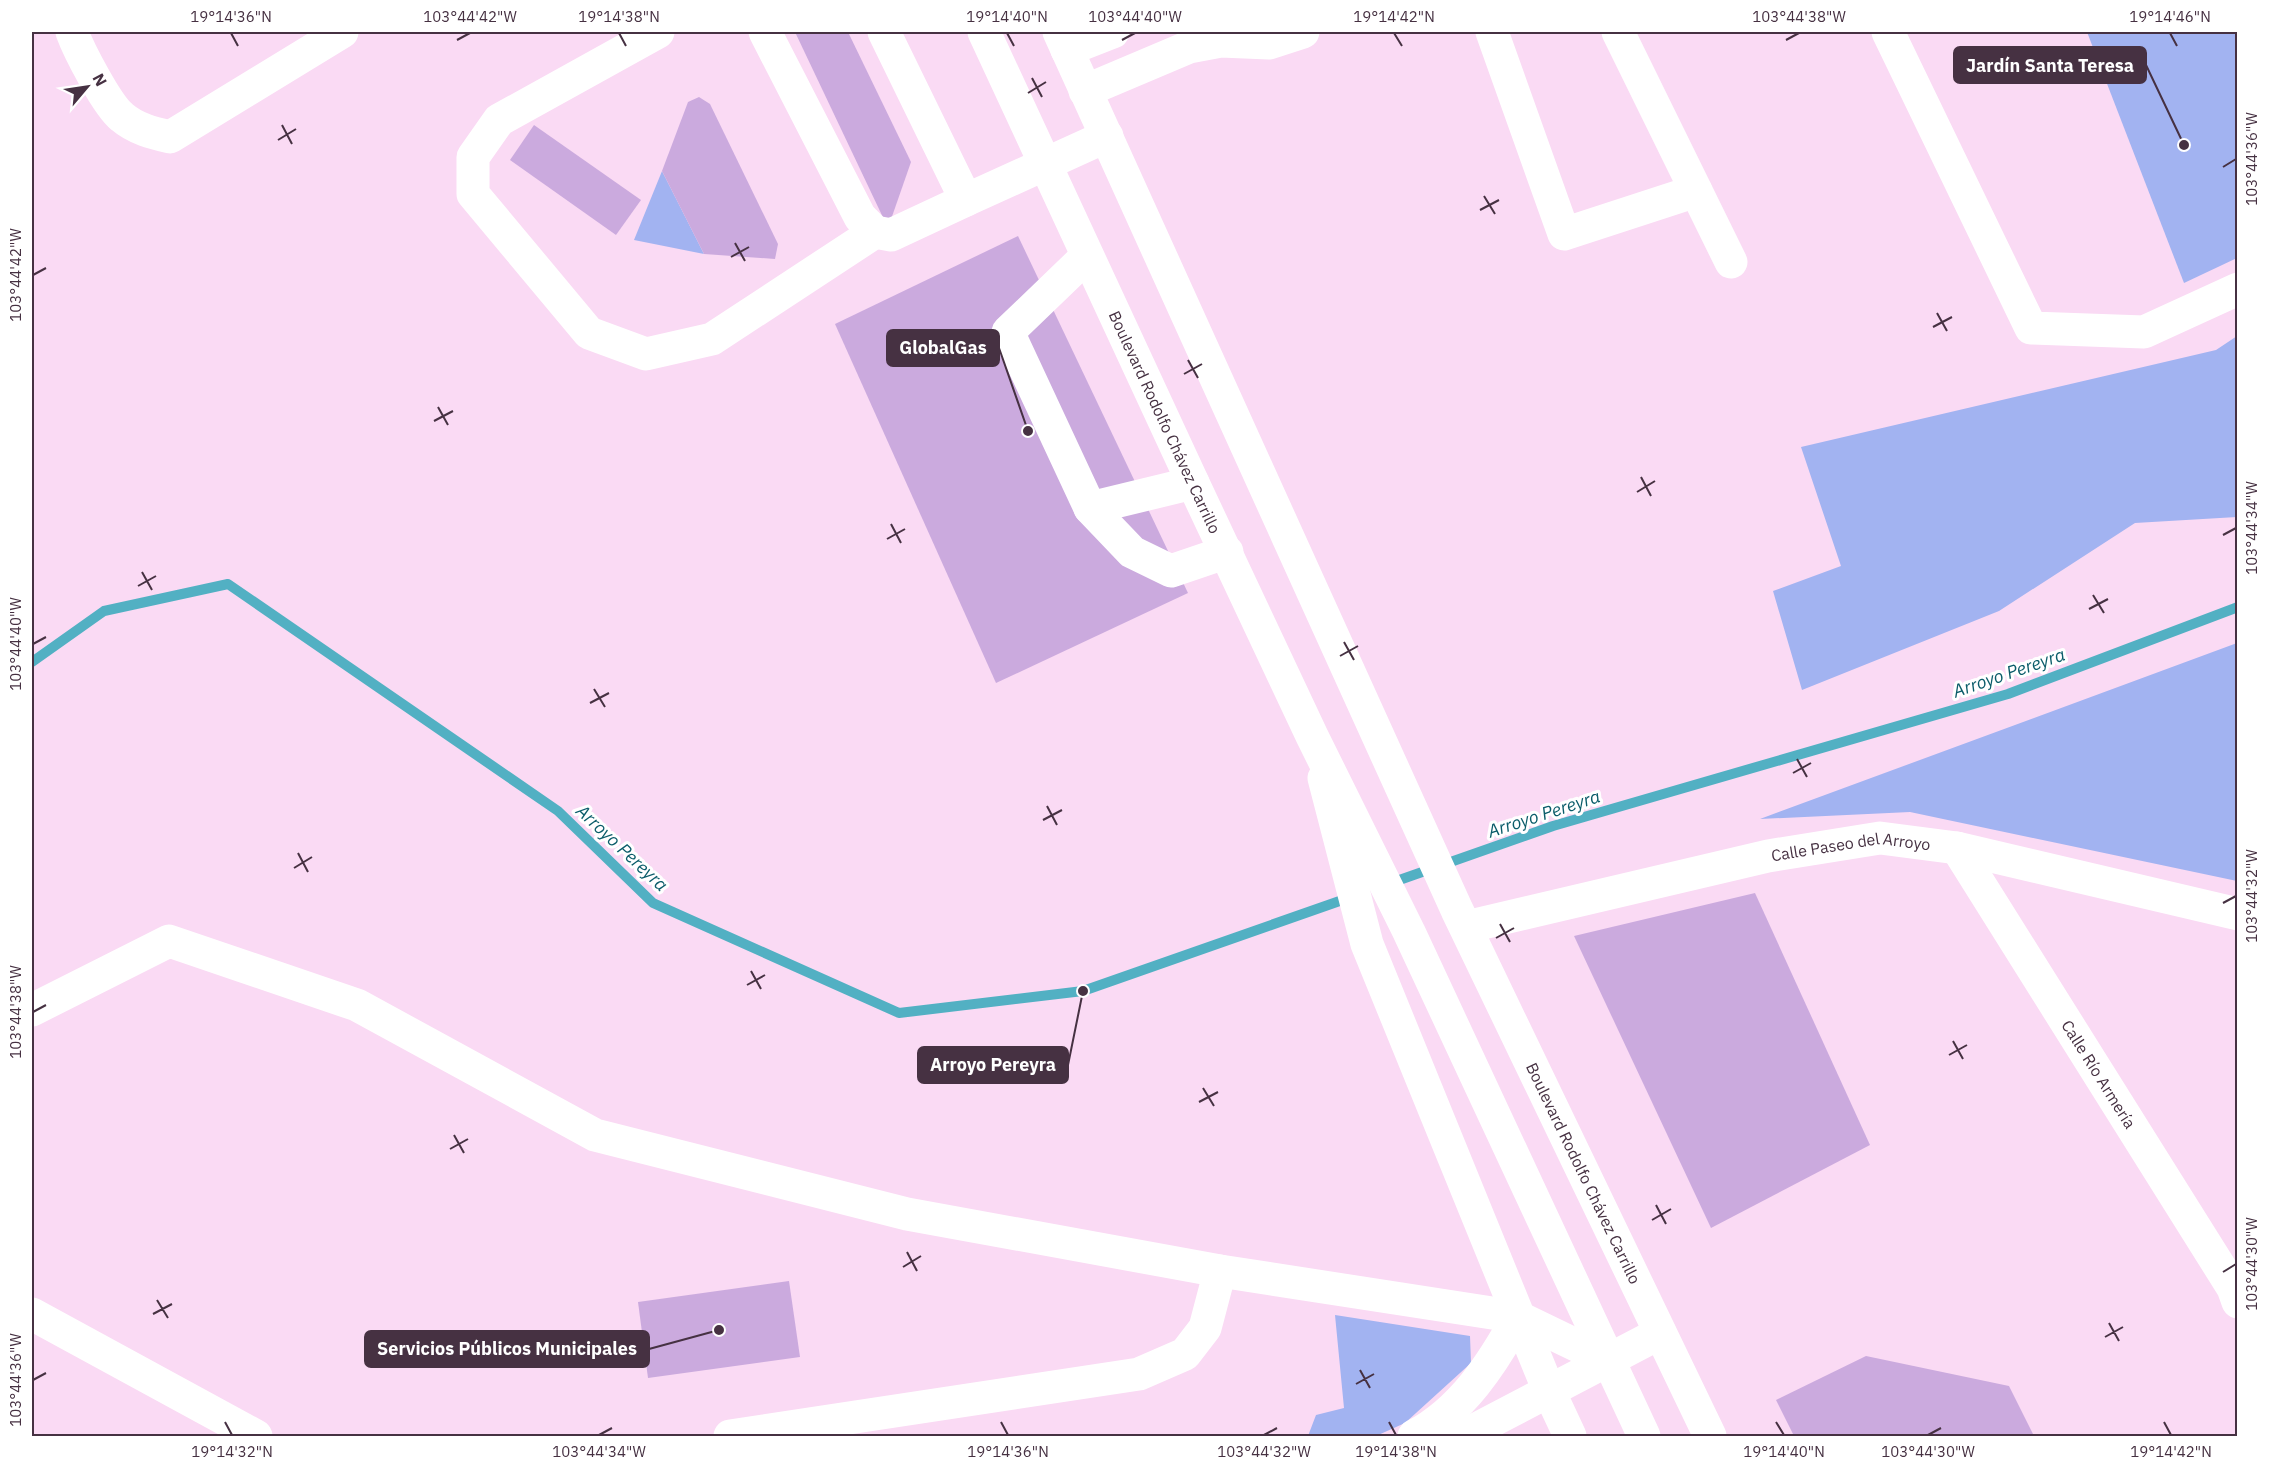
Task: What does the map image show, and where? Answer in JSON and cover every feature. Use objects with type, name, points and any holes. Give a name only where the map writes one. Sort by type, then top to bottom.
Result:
[{"type":"street","points":[[72,32],[81,56],[121,117],[145,131],[170,136],[342,32]]},
{"type":"street","points":[[658,32],[499,120],[473,157],[473,194],[589,333],[646,354],[712,339],[875,231]]},
{"type":"street","points":[[765,32],[860,217],[875,231],[891,235],[1107,136],[1063,41],[1113,32]]},
{"type":"street","points":[[884,32],[966,200]]},
{"type":"street","name":"Boulevard Rodolfo Chávez Carrillo","points":[[984,32],[1312,736],[1342,814]]},
{"type":"street","points":[[1085,91],[1189,47],[1221,41],[1269,43],[1303,32]]},
{"type":"street","points":[[1492,32],[1564,234],[1696,191]]},
{"type":"street","points":[[1618,32],[1731,262]]},
{"type":"street","points":[[1888,32],[2031,328],[2144,332],[2238,289]]},
{"type":"street","name":"Boulevard Rodolfo Chávez Carrillo","points":[[1107,136],[1461,919],[1710,1437]]},
{"type":"street","points":[[1087,256],[1008,332],[1090,508],[1132,552],[1171,571],[1227,552]]},
{"type":"street","points":[[1090,508],[1193,483]]},
{"type":"street","points":[[1342,814],[1409,932],[1606,1360],[1644,1437]]},
{"type":"street","points":[[1342,814],[1366,944],[1518,1317],[1570,1437]]},
{"type":"street","name":"Calle Paseo del Arroyo","points":[[1461,919],[1768,856],[1880,837],[1957,848],[2238,914]]},
{"type":"street","name":"Calle Río Armería","points":[[1957,848],[2233,1288],[2238,1302]]},
{"type":"street","points":[[32,1010],[169,941],[357,1005],[595,1135],[907,1214],[1220,1271],[1518,1317],[1606,1360]]},
{"type":"street","points":[[730,1437],[1139,1374],[1185,1354],[1205,1328],[1220,1271]]},
{"type":"street","points":[[32,1314],[256,1437]]},
{"type":"street","points":[[1414,1437],[1462,1398],[1495,1359],[1518,1317]]},
{"type":"street","points":[[1463,1437],[1660,1333]]},
{"type":"street","points":[[1549,1390],[1551,1437]]},
{"type":"shaded area","points":[[2087,32],[2237,32],[2237,258],[2184,283]]},
{"type":"shaded area","points":[[662,171],[704,254],[634,240]]},
{"type":"shaded area","points":[[2237,336],[2237,517],[2135,523],[1999,611],[1802,690],[1773,591],[1841,566],[1801,447],[2216,350]]},
{"type":"shaded area","points":[[2237,643],[2237,881],[1910,812],[1760,819]]},
{"type":"shaded area","points":[[1335,1315],[1470,1336],[1471,1363],[1405,1423],[1376,1436],[1308,1436],[1316,1415],[1344,1408]]},
{"type":"building","points":[[795,32],[848,32],[911,162],[888,228]]},
{"type":"building","points":[[699,97],[710,104],[778,244],[775,259],[704,254],[662,171],[688,102]]},
{"type":"building","points":[[534,125],[641,200],[616,235],[510,160]]},
{"type":"building","points":[[1018,236],[1188,593],[996,683],[835,324]]},
{"type":"building","points":[[1755,893],[1870,1145],[1711,1228],[1574,936]]},
{"type":"building","points":[[789,1281],[800,1357],[648,1378],[638,1302]]},
{"type":"building","points":[[1866,1356],[2009,1386],[2034,1436],[1794,1436],[1776,1400]]},
{"type":"waterway","name":"Arroyo Pereyra","points":[[32,662],[104,611],[228,584],[558,811],[653,903],[899,1013],[1083,991],[1351,897]]},
{"type":"waterway","name":"Arroyo Pereyra","points":[[1388,884],[1553,826],[2008,694],[2238,607]]},
{"type":"place","name":"Jardín Santa Teresa","points":[[2184,145]]},
{"type":"place","name":"GlobalGas","points":[[1028,431]]},
{"type":"place","name":"Arroyo Pereyra","points":[[1083,991]]},
{"type":"place","name":"Servicios Públicos Municipales","points":[[719,1330]]}]
